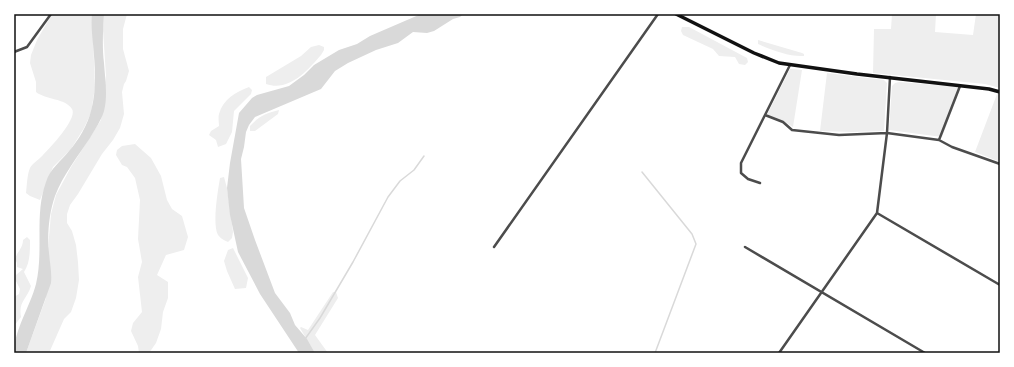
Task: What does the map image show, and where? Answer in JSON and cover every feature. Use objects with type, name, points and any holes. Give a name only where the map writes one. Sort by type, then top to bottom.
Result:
[{"type":"main road","points":[[676,14],[754,53],[768,59],[790,65],[960,85],[1000,92]]},
{"type":"street","points":[[14,52],[27,47],[51,14]]},
{"type":"street","points":[[494,247],[658,14]]},
{"type":"street","points":[[760,183],[748,179],[741,173],[741,163],[790,65]]},
{"type":"street","points":[[779,353],[876,212],[886,133],[890,77]]},
{"type":"street","points":[[939,140],[960,85]]},
{"type":"street","points":[[765,116],[784,122],[792,130],[839,134],[886,133],[939,140],[952,147],[1000,164]]},
{"type":"street","points":[[876,212],[1000,285]]},
{"type":"street","points":[[745,247],[925,353]]},
{"type":"shaded area","points":[[52,14],[92,14],[95,87],[91,113],[84,128],[71,149],[53,167],[40,200],[26,193],[30,168],[50,148],[67,127],[73,114],[69,105],[40,95],[36,92],[36,82],[30,63],[31,55],[37,40]]},
{"type":"shaded area","points":[[92,14],[104,14],[103,45],[106,93],[104,111],[98,125],[66,173],[55,196],[51,210],[48,232],[51,283],[26,353],[14,353],[19,327],[36,284],[39,258],[40,207],[42,194],[48,177],[53,169],[72,147],[85,127],[93,103],[95,78]]},
{"type":"shaded area","points":[[104,14],[127,14],[123,29],[123,49],[129,71],[122,92],[124,114],[120,128],[70,205],[67,214],[67,223],[72,231],[76,245],[79,280],[76,298],[71,312],[64,319],[49,353],[26,353],[46,298],[51,214],[56,195],[71,167],[101,120],[106,76],[103,30]]},
{"type":"shaded area","points":[[421,14],[463,14],[434,31],[427,33],[413,32],[398,43],[376,50],[348,63],[335,71],[321,89],[255,117],[246,132],[241,159],[244,208],[275,293],[290,313],[295,325],[307,339],[315,353],[299,353],[260,294],[238,252],[230,215],[227,188],[239,113],[252,98],[257,95],[289,86],[304,75],[314,65],[339,50],[357,44],[370,36]]},
{"type":"shaded area","points":[[892,14],[936,14],[935,32],[973,35],[976,14],[1000,14],[1000,88],[985,84],[873,73],[874,29],[891,29]]},
{"type":"shaded area","points":[[682,27],[689,27],[747,58],[748,62],[745,65],[739,64],[735,57],[719,56],[713,49],[683,35],[681,31]]},
{"type":"shaded area","points":[[758,40],[802,53],[804,56],[775,51],[758,44]]},
{"type":"shaded area","points":[[319,45],[324,47],[324,50],[304,73],[290,83],[274,86],[266,84],[266,77],[301,56],[311,47]]},
{"type":"shaded area","points":[[790,69],[802,70],[793,127],[783,121],[767,115]]},
{"type":"shaded area","points":[[827,73],[884,80],[887,83],[884,131],[820,131]]},
{"type":"shaded area","points":[[899,82],[961,87],[942,137],[889,130],[892,86]]},
{"type":"shaded area","points":[[249,87],[252,90],[251,94],[234,111],[232,132],[226,144],[218,147],[216,140],[209,135],[211,131],[219,126],[219,115],[221,109],[227,100],[239,91]]},
{"type":"shaded area","points":[[997,94],[1000,95],[1000,162],[975,152]]},
{"type":"shaded area","points":[[279,110],[278,114],[255,131],[250,131],[250,126],[260,117]]},
{"type":"shaded area","points":[[135,144],[151,158],[161,176],[167,200],[172,209],[182,216],[188,237],[184,250],[166,255],[157,275],[168,282],[168,298],[163,312],[161,329],[156,343],[149,353],[139,353],[138,346],[131,331],[133,323],[142,312],[138,277],[142,262],[138,239],[140,200],[135,178],[127,167],[122,165],[116,155],[117,150],[122,146]]},
{"type":"shaded area","points":[[224,177],[233,232],[232,238],[228,242],[218,235],[216,230],[216,207],[220,178]]},
{"type":"shaded area","points":[[27,237],[30,240],[30,253],[29,261],[24,272],[31,286],[22,304],[20,312],[21,317],[14,326],[14,297],[19,294],[20,289],[15,279],[16,275],[23,269],[17,267],[15,259],[23,240]]},
{"type":"shaded area","points":[[233,248],[248,278],[246,288],[235,289],[227,271],[224,261],[228,250]]},
{"type":"shaded area","points":[[333,292],[336,292],[338,298],[315,335],[328,353],[315,353],[300,328],[301,327],[308,330]]},
{"type":"waterway","points":[[305,339],[320,318],[353,262],[388,197],[400,181],[414,170],[424,156]]},
{"type":"waterway","points":[[642,172],[692,234],[696,244],[655,353]]}]
